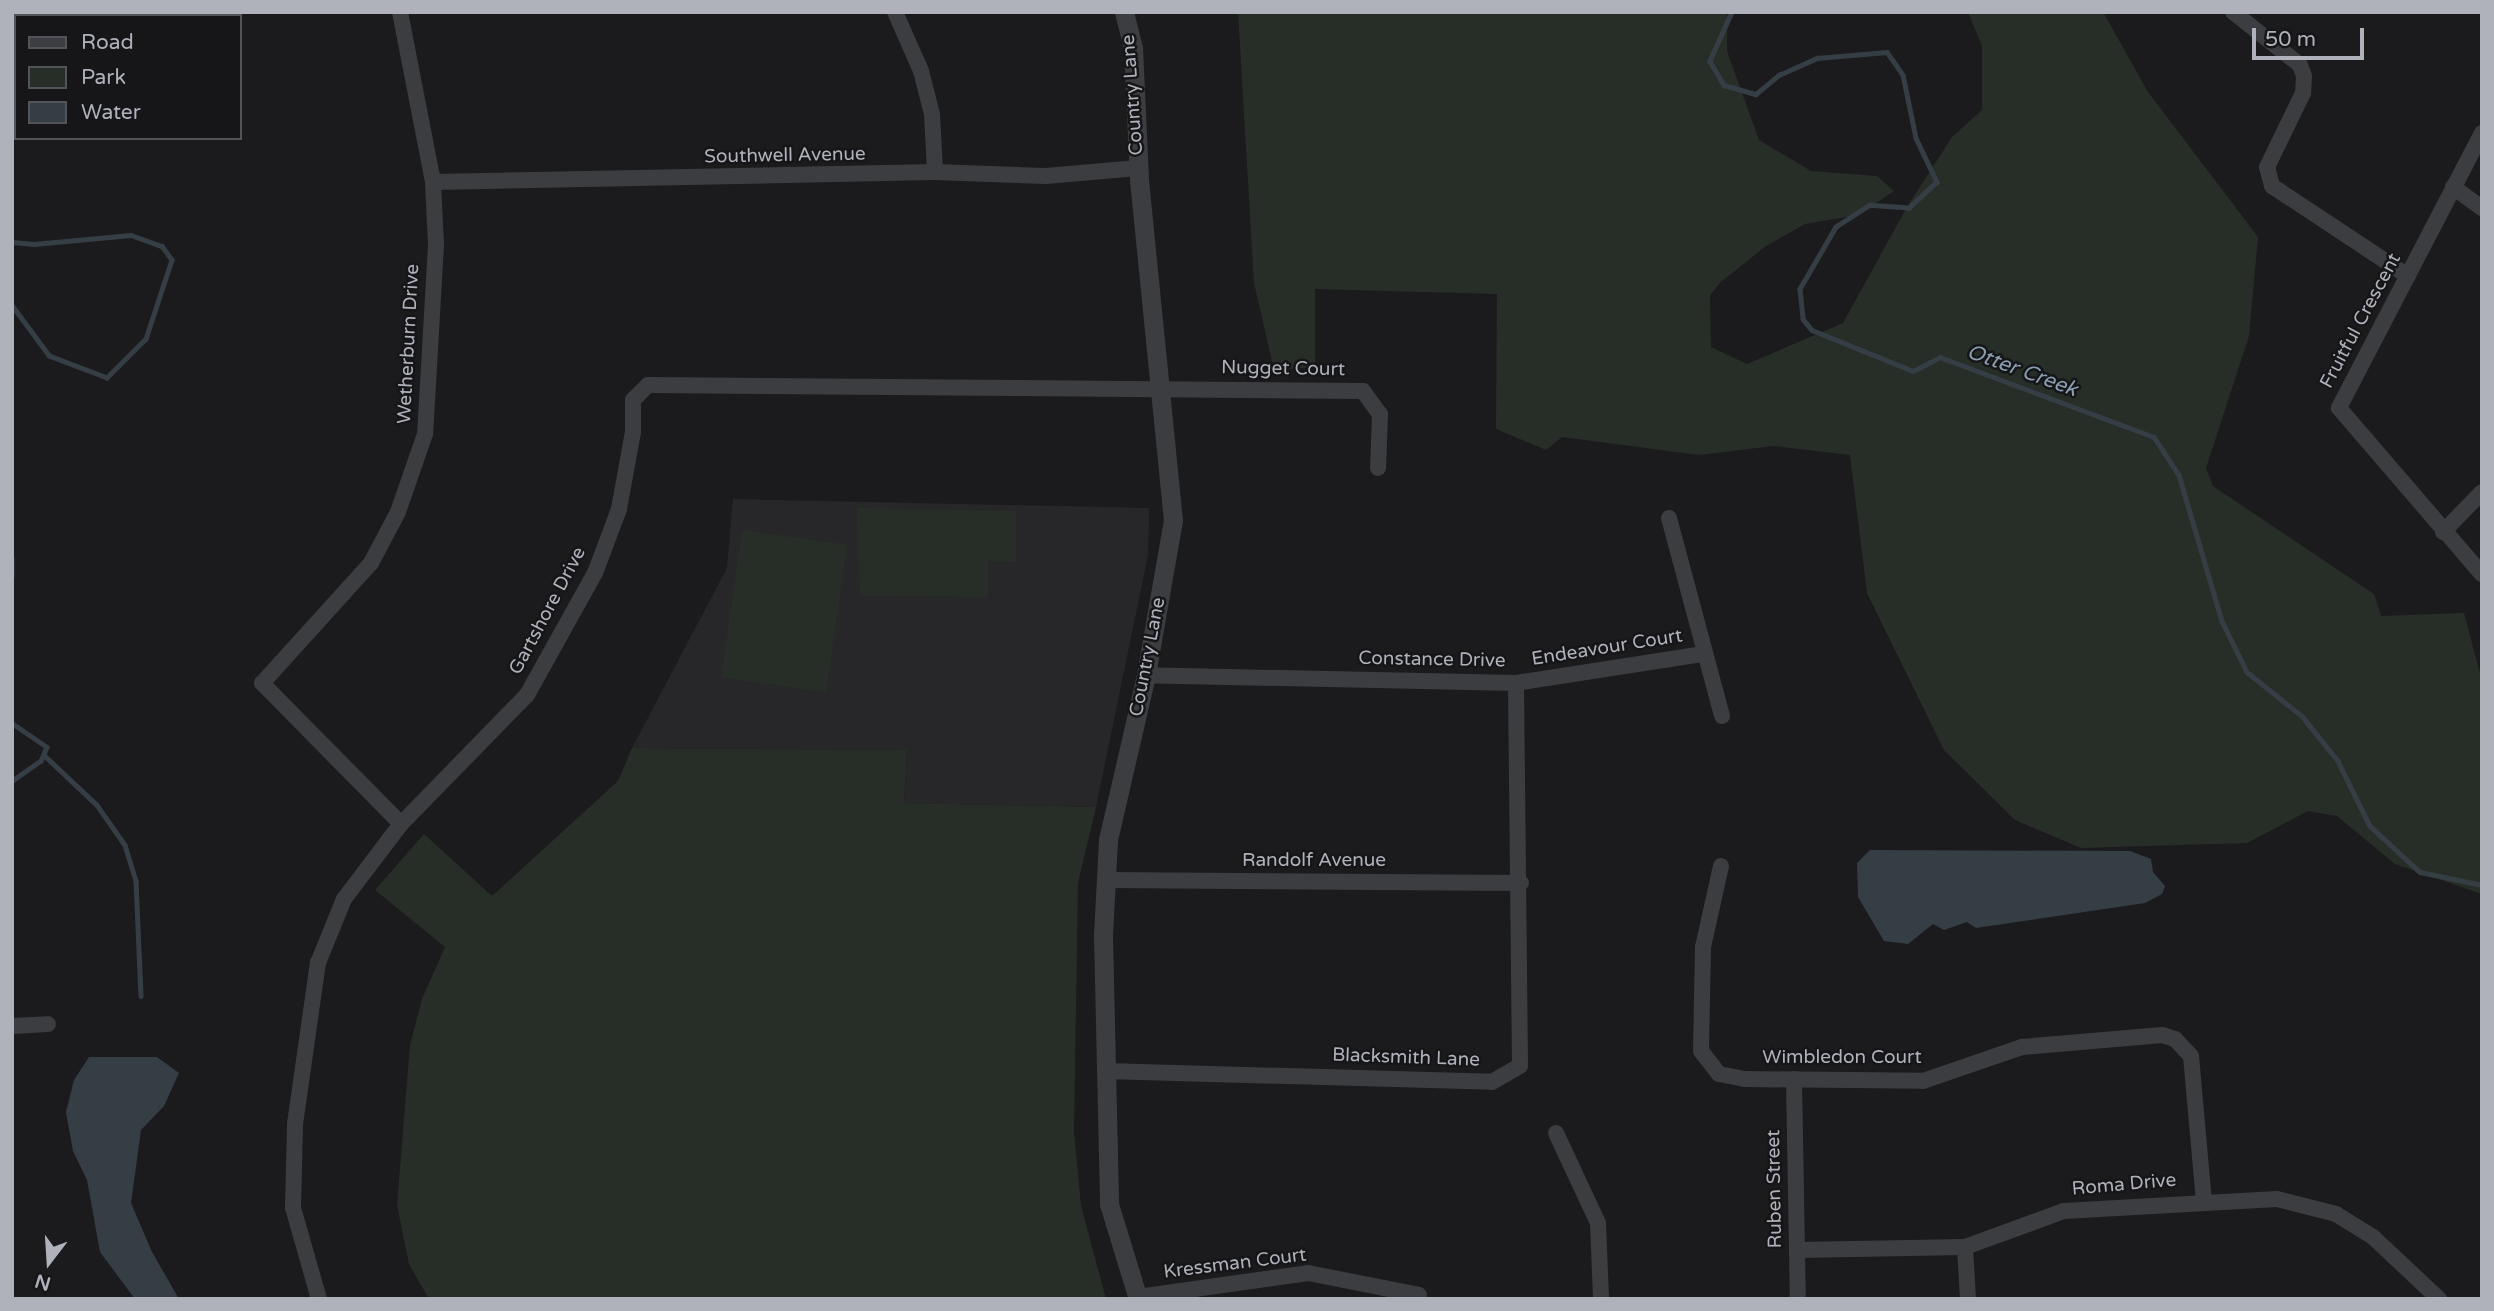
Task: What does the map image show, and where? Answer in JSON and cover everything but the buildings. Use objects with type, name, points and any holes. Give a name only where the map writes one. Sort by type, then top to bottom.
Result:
[{"type":"street","name":"Wetherburn Drive","points":[[400,12],[433,182],[436,245],[425,434],[398,512],[371,563],[262,683],[401,824]]},
{"type":"street","points":[[895,12],[909,37],[929,103],[935,172]]},
{"type":"street","name":"Country Lane","points":[[1124,12],[1133,47],[1138,168],[1173,520],[1146,675],[1108,840],[1106,880],[1105,1071],[1110,1204],[1138,1298]]},
{"type":"street","points":[[2233,12],[2300,65],[2304,76],[2303,93],[2267,167],[2272,186],[2408,276]]},
{"type":"street","name":"Fruitful Crescent","points":[[2482,133],[2339,408],[2443,532],[2482,574]]},
{"type":"street","name":"Southwell Avenue","points":[[433,182],[935,172],[1046,176],[1138,168]]},
{"type":"street","points":[[2453,187],[2482,208]]},
{"type":"street","name":"Gartshore Drive","points":[[319,1299],[293,1208],[295,1124],[318,963],[344,899],[401,824],[527,695],[595,573],[619,509],[633,432],[633,400],[648,385],[1161,389]]},
{"type":"street","name":"Nugget Court","points":[[1161,389],[1363,391],[1380,414],[1378,468]]},
{"type":"street","points":[[2443,532],[2482,492]]},
{"type":"street","name":"Endeavour Court","points":[[1669,518],[1721,716]]},
{"type":"street","name":"Endeavour Court","points":[[1517,683],[1703,654]]},
{"type":"street","name":"Constance Drive","points":[[1146,675],[1517,683],[1521,883]]},
{"type":"street","name":"Wimbledon Court","points":[[1721,866],[1703,947],[1701,1051],[1719,1074],[1794,1079],[1923,1081],[2021,1047],[2162,1035],[2175,1039],[2191,1056],[2204,1201]]},
{"type":"street","name":"Randolf Avenue","points":[[1106,880],[1521,883]]},
{"type":"street","name":"Blacksmith Lane","points":[[1105,1071],[1492,1082],[1520,1066],[1521,883]]},
{"type":"street","points":[[12,1026],[48,1024]]},
{"type":"street","name":"Ruben Street","points":[[1794,1079],[1798,1299]]},
{"type":"street","points":[[1556,1133],[1598,1223],[1601,1299]]},
{"type":"street","name":"Roma Drive","points":[[1797,1250],[1965,1247],[2064,1211],[2204,1201],[2277,1199],[2336,1214],[2373,1237],[2432,1295]]},
{"type":"street","points":[[1965,1247],[1968,1299]]},
{"type":"street","name":"Kressman Court","points":[[1138,1298],[1307,1273],[1419,1294]]},
{"type":"shaded area","points":[[733,499],[1149,508],[1148,555],[1096,807],[904,803],[907,750],[632,748],[727,568]]},
{"type":"green space","points":[[1238,12],[1727,12],[1727,51],[1759,140],[1811,171],[1877,176],[1894,191],[1858,215],[1805,224],[1766,246],[1721,282],[1710,295],[1711,347],[1747,364],[1843,323],[1907,207],[1952,137],[1982,110],[1982,46],[1968,12],[2103,12],[2148,92],[2258,237],[2249,336],[2206,468],[2213,486],[2374,594],[2381,616],[2464,613],[2482,681],[2482,894],[2395,864],[2337,816],[2308,811],[2247,843],[2081,848],[2015,820],[1944,750],[1867,593],[1850,455],[1773,446],[1699,455],[1562,437],[1546,450],[1496,429],[1497,294],[1315,289],[1315,367],[1274,370],[1254,283]]},
{"type":"green space","points":[[857,508],[1016,511],[1016,562],[988,561],[988,597],[860,596]]},
{"type":"green space","points":[[742,530],[847,545],[826,692],[721,678]]},
{"type":"green space","points":[[632,748],[907,750],[904,803],[1096,807],[1078,883],[1074,1131],[1081,1206],[1106,1299],[429,1299],[409,1264],[397,1205],[410,1045],[422,999],[445,947],[375,890],[424,834],[492,896],[618,781]]},
{"type":"water","points":[[1870,850],[2130,851],[2151,859],[2153,872],[2165,886],[2162,894],[2145,903],[1976,928],[1967,922],[1944,930],[1933,924],[1908,944],[1884,941],[1858,897],[1857,863]]},
{"type":"water","points":[[89,1057],[157,1057],[179,1073],[164,1106],[141,1130],[131,1203],[152,1252],[179,1299],[135,1299],[100,1252],[87,1180],[73,1151],[66,1112],[74,1080]]},
{"type":"waterway","name":"Otter Creek","points":[[1732,12],[1710,61],[1724,85],[1756,94],[1779,75],[1817,58],[1887,52],[1903,75],[1916,138],[1937,182],[1909,208],[1870,205],[1836,227],[1800,289],[1803,319],[1812,330],[1913,371],[1940,357],[2154,437],[2179,475],[2222,621],[2247,672],[2302,716],[2338,761],[2370,826],[2420,872],[2482,885]]},
{"type":"waterway","points":[[12,242],[34,244],[131,235],[162,246],[172,260],[146,339],[107,378],[49,356],[12,306]]},
{"type":"waterway","points":[[12,558],[12,577]]},
{"type":"waterway","points":[[12,723],[47,747],[41,761],[12,781]]},
{"type":"waterway","points":[[44,755],[97,805],[125,845],[136,881],[141,996]]}]
